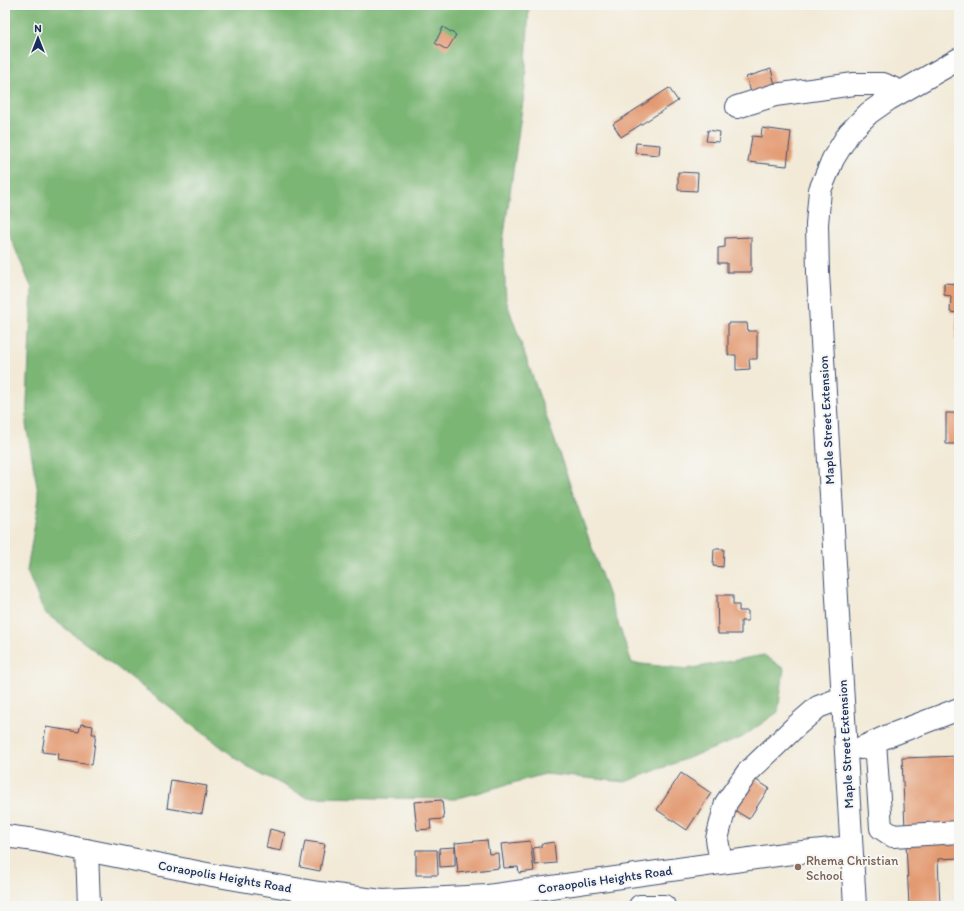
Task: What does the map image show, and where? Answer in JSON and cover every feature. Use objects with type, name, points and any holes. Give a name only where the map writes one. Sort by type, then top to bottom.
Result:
[{"type":"street","name":"Maple Street Extension","points":[[855,906],[850,848],[818,273],[817,224],[820,190],[833,159],[849,133],[869,114],[900,92],[959,58]]},
{"type":"street","points":[[737,107],[775,95],[854,84],[883,84],[900,92]]},
{"type":"street","points":[[721,863],[716,839],[726,803],[747,773],[818,707],[842,698]]},
{"type":"street","points":[[845,755],[959,709]]},
{"type":"street","points":[[875,742],[881,828],[893,836],[959,832]]},
{"type":"street","points":[[848,806],[879,800]]},
{"type":"street","name":"Coraopolis Heights Road","points":[[5,836],[35,840],[212,875],[304,891],[382,901],[488,896],[544,897],[721,863],[784,854],[850,848]]},
{"type":"street","points":[[87,850],[89,906]]},
{"type":"street","points":[[640,906],[664,906]]},
{"type":"green space","points":[[5,5],[529,5],[525,87],[503,242],[506,300],[632,663],[687,669],[764,655],[784,669],[778,712],[741,738],[625,782],[545,774],[455,799],[306,797],[245,765],[44,612],[27,571],[39,498],[26,424],[32,289],[5,224]]},
{"type":"building","points":[[443,27],[456,35],[447,50],[435,43]]},
{"type":"building","points":[[771,69],[775,85],[751,92],[746,77]]},
{"type":"building","points":[[669,88],[678,101],[621,137],[613,124]]},
{"type":"building","points":[[762,128],[791,132],[787,166],[748,162],[752,136],[761,137]]},
{"type":"building","points":[[708,130],[720,132],[719,142],[706,141]]},
{"type":"building","points":[[636,143],[660,145],[659,155],[635,153]]},
{"type":"building","points":[[678,172],[698,173],[697,191],[678,190]]},
{"type":"building","points":[[751,237],[751,272],[727,272],[727,263],[718,263],[718,248],[725,247],[725,238]]},
{"type":"building","points":[[944,283],[959,284],[959,340],[955,340],[957,313],[950,312],[951,296],[944,295]]},
{"type":"building","points":[[728,323],[747,323],[748,331],[757,331],[757,359],[749,359],[750,369],[736,370],[736,355],[728,355]]},
{"type":"building","points":[[946,413],[959,413],[959,444],[946,444]]},
{"type":"building","points":[[714,549],[724,549],[723,567],[713,566]]},
{"type":"building","points":[[717,595],[733,595],[733,605],[739,605],[739,611],[748,611],[748,621],[741,621],[741,634],[718,634]]},
{"type":"building","points":[[81,724],[93,726],[92,734],[96,734],[92,765],[58,760],[59,754],[42,752],[46,727],[79,732]]},
{"type":"building","points":[[959,756],[959,826],[905,829],[902,758]]},
{"type":"building","points":[[681,773],[711,793],[687,830],[657,810]]},
{"type":"building","points":[[751,777],[769,788],[749,819],[731,808]]},
{"type":"building","points":[[171,780],[207,786],[202,814],[167,808]]},
{"type":"building","points":[[442,800],[444,819],[430,820],[431,829],[417,830],[414,802]]},
{"type":"building","points":[[270,829],[285,833],[281,851],[266,848]]},
{"type":"building","points":[[487,840],[489,854],[498,853],[499,868],[458,873],[455,843]]},
{"type":"building","points":[[959,840],[959,858],[938,859],[940,906],[909,906],[906,843]]},
{"type":"building","points":[[305,841],[325,844],[320,871],[300,867]]},
{"type":"building","points":[[530,841],[534,871],[519,873],[518,867],[504,868],[501,844]]},
{"type":"building","points":[[554,842],[556,863],[535,865],[533,848],[541,847],[541,844]]},
{"type":"building","points":[[455,847],[455,866],[440,867],[439,848]]},
{"type":"building","points":[[416,850],[437,850],[438,875],[416,875]]},
{"type":"place","name":"Rhema Christian School","points":[[798,867]]}]
